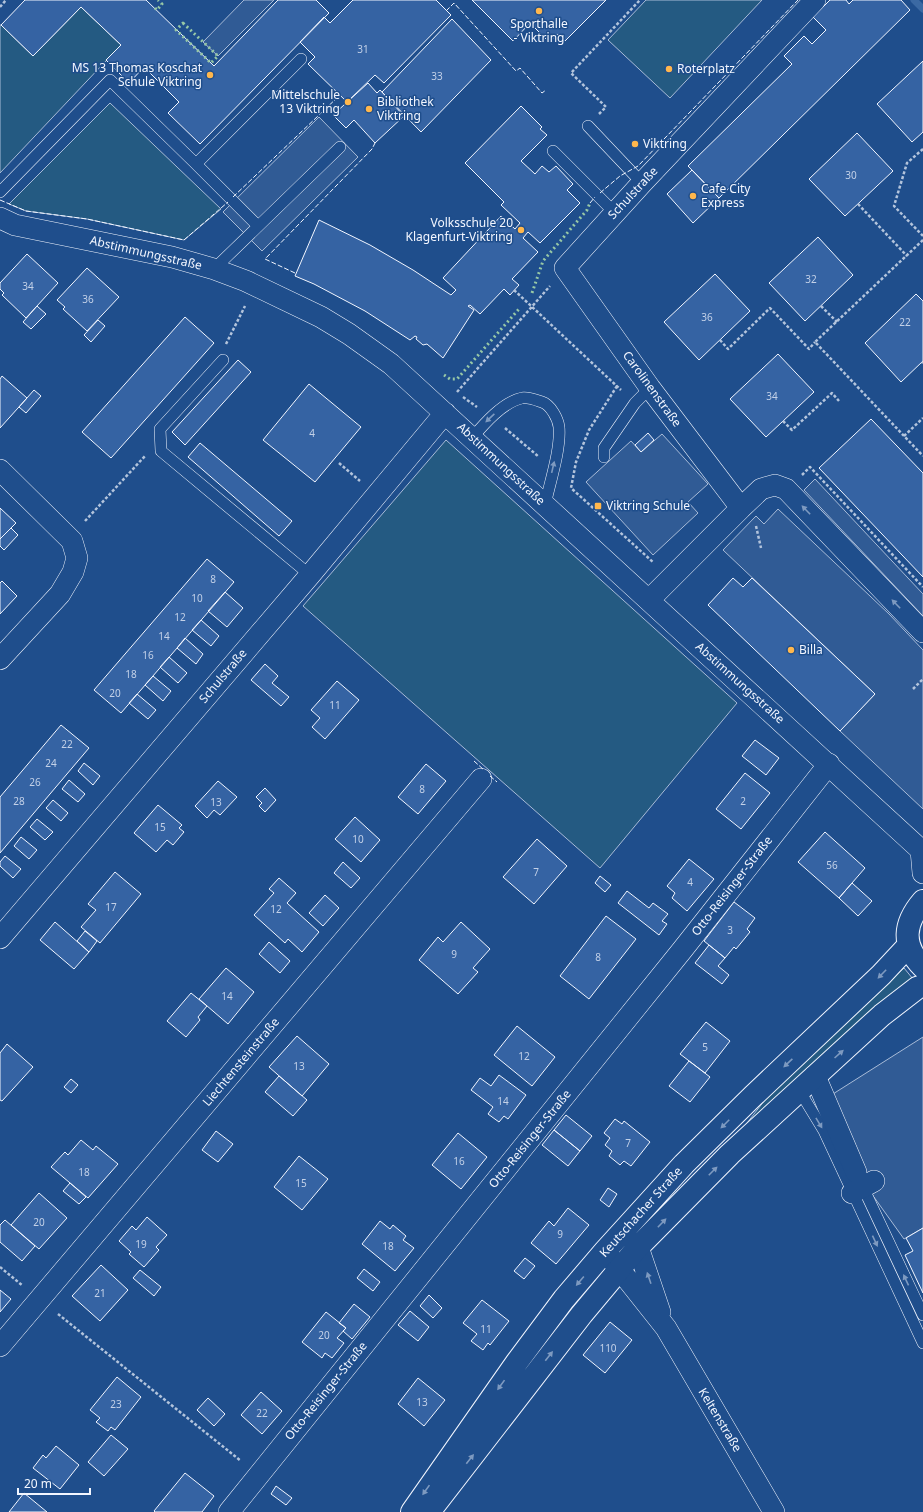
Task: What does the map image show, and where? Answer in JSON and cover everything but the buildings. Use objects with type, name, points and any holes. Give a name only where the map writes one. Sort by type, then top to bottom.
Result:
[{"type":"main road","points":[[923,900],[913,912],[908,928],[909,945],[914,957],[923,967]]},
{"type":"main road","name":"Keutschacher Straße","points":[[412,1512],[564,1299],[605,1251],[684,1164],[758,1091],[881,975],[909,945]]},
{"type":"main road","name":"Keutschacher Straße","points":[[428,1512],[582,1314],[638,1247],[730,1154],[807,1083],[882,1015],[917,988],[923,986]]},
{"type":"street","name":"Schulstraße","points":[[565,268],[642,183],[815,0]]},
{"type":"street","name":"Abstimmungsstraße","points":[[0,218],[15,225],[172,257],[214,269],[246,281],[322,318],[349,334],[391,364],[922,849],[923,874]]},
{"type":"street","name":"Carolinenstraße","points":[[565,268],[650,388],[741,508]]},
{"type":"street","name":"Schulstraße","points":[[0,938],[310,575],[445,413]]},
{"type":"street","points":[[0,470],[72,541],[77,558],[73,572],[60,594],[0,659]]},
{"type":"street","points":[[649,600],[761,489],[775,485],[786,490],[923,632]]},
{"type":"street","name":"Otto-Reisinger-Straße","points":[[229,1512],[678,955],[829,764]]},
{"type":"street","name":"Liechtensteinstraße","points":[[0,1346],[481,779]]},
{"type":"street","points":[[807,1083],[861,1183]]},
{"type":"street","name":"Keltenstraße","points":[[638,1247],[666,1328]]},
{"type":"street","name":"Keltenstraße","points":[[605,1251],[666,1328],[774,1512]]},
{"type":"lane","points":[[196,164],[301,59]]},
{"type":"lane","points":[[0,192],[110,80],[258,226]]},
{"type":"lane","points":[[588,126],[642,183]]},
{"type":"lane","points":[[214,269],[340,147]]},
{"type":"lane","points":[[553,152],[615,213]]},
{"type":"lane","points":[[223,360],[160,429],[161,451],[310,575]]},
{"type":"lane","points":[[604,457],[604,448],[635,403],[650,388]]},
{"type":"lane","points":[[472,438],[490,417],[522,398],[545,403],[553,412],[559,426],[559,443],[545,505]]},
{"type":"lane","points":[[861,1183],[923,1315]]},
{"type":"lane","points":[[861,1183],[923,1343]]},
{"type":"path","points":[[0,7],[6,0]]},
{"type":"path","points":[[588,126],[606,107],[571,73],[640,0]]},
{"type":"path","points":[[923,149],[907,164],[894,206],[923,236]]},
{"type":"path","points":[[858,204],[907,256]]},
{"type":"path","points":[[720,340],[728,349],[770,308],[809,349],[923,240]]},
{"type":"path","points":[[565,268],[533,307],[457,392],[516,437],[655,564]]},
{"type":"path","points":[[514,290],[635,403]]},
{"type":"path","points":[[223,360],[224,348],[248,300]]},
{"type":"path","points":[[821,306],[837,322]]},
{"type":"path","points":[[816,342],[923,456]]},
{"type":"path","points":[[571,488],[576,462],[589,430],[618,386]]},
{"type":"path","points":[[783,421],[792,430],[832,393],[839,401]]},
{"type":"path","points":[[904,436],[923,418]]},
{"type":"path","points":[[69,538],[151,450],[160,443]]},
{"type":"path","points":[[339,463],[361,482]]},
{"type":"path","points":[[786,490],[810,467],[923,587]]},
{"type":"path","points":[[913,689],[923,679]]},
{"type":"path","points":[[0,1267],[259,1475]]},
{"type":"shaded area","points":[[244,0],[274,0],[218,56],[203,42]]},
{"type":"shaded area","name":"Roterplatz","points":[[646,0],[762,0],[670,98],[608,40]]},
{"type":"shaded area","points":[[81,7],[121,45],[0,173],[0,25],[33,56]]},
{"type":"shaded area","points":[[110,103],[221,209],[184,240],[87,219],[26,211],[9,204]]},
{"type":"shaded area","points":[[319,117],[358,157],[262,251],[223,212]]},
{"type":"shaded area","points":[[662,434],[708,484],[688,502],[698,513],[653,555],[586,482],[631,441],[641,452]]},
{"type":"shaded area","points":[[446,440],[737,703],[600,868],[303,606]]},
{"type":"shaded area","points":[[815,479],[923,594],[923,616],[804,490]]},
{"type":"shaded area","points":[[778,509],[889,614],[923,650],[923,809],[840,731],[875,694],[723,550],[756,516],[764,524]]},
{"type":"shaded area","points":[[904,968],[913,979],[747,1124],[768,1096],[871,997]]},
{"type":"shaded area","points":[[923,1037],[923,1228],[904,1239],[856,1172],[825,1099]]},
{"type":"waterway","points":[[914,0],[923,9]]},
{"type":"hedge","points":[[155,8],[157,10],[162,4],[158,0]]},
{"type":"hedge","points":[[183,23],[218,56],[211,63],[176,30],[183,23]]},
{"type":"hedge","points":[[532,293],[543,261],[587,210],[590,203]]},
{"type":"hedge","points":[[444,375],[450,379],[457,379],[519,309]]},
{"type":"fence","points":[[600,193],[620,176],[638,166],[798,0]]},
{"type":"fence","points":[[446,11],[454,3],[516,71],[520,68],[542,93],[546,90]]},
{"type":"fence","points":[[233,197],[340,95]]},
{"type":"fence","points":[[295,273],[265,259],[372,149],[375,143]]},
{"type":"fence","points":[[590,203],[595,197]]},
{"type":"fence","points":[[0,200],[26,211],[87,219],[184,240],[228,202]]},
{"type":"fence","points":[[474,761],[484,770]]},
{"type":"fence","points":[[490,776],[497,782]]},
{"type":"place","name":"Sporthalle - Viktring","points":[[539,11]]},
{"type":"place","name":"Roterplatz","points":[[669,69]]},
{"type":"place","name":"MS 13 Thomas Koschat Schule Viktring","points":[[210,75]]},
{"type":"place","name":"Mittelschule 13 Viktring","points":[[348,102]]},
{"type":"place","name":"Bibliothek Viktring","points":[[369,109]]},
{"type":"place","name":"Viktring","points":[[635,144]]},
{"type":"place","name":"Cafe City Express","points":[[693,196]]},
{"type":"place","name":"Volksschule 20 Klagenfurt-Viktring","points":[[521,230]]},
{"type":"place","name":"Viktring Schule","points":[[598,506]]},
{"type":"place","name":"Billa","points":[[791,650]]}]
